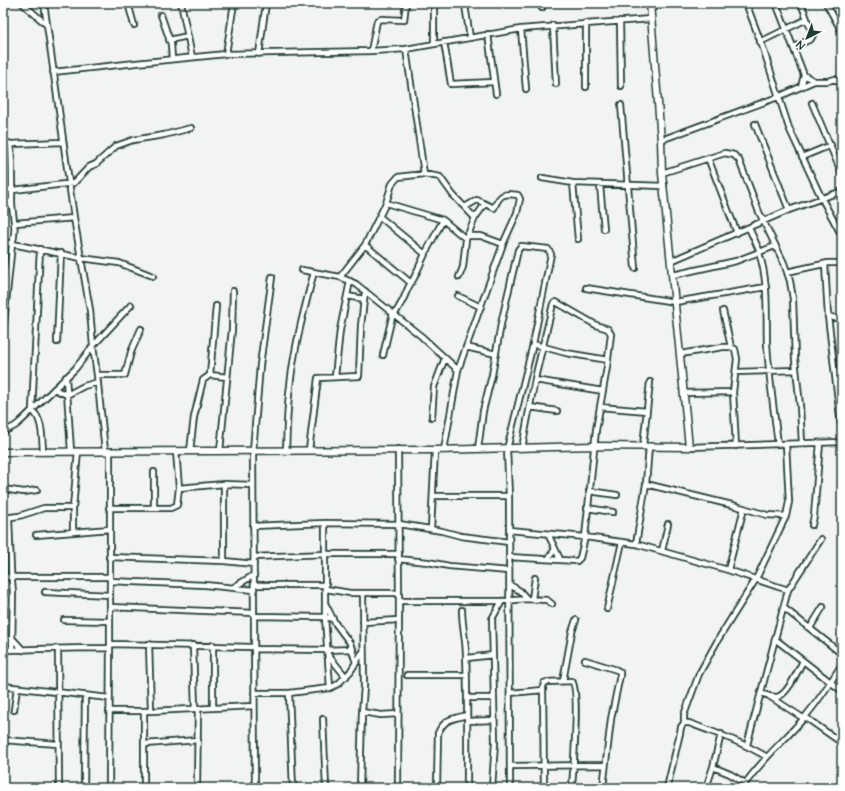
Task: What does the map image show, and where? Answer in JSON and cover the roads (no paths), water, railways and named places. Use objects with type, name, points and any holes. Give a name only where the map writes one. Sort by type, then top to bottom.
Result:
[{"type":"street","points":[[22,3],[47,25]]},
{"type":"street","points":[[45,3],[69,184],[90,310],[93,346],[107,451],[110,529],[109,788]]},
{"type":"street","points":[[128,3],[134,25]]},
{"type":"street","points":[[181,3],[192,57]]},
{"type":"street","points":[[226,54],[234,3]]},
{"type":"street","points":[[259,54],[266,3]]},
{"type":"street","points":[[434,3],[434,44]]},
{"type":"street","points":[[663,3],[650,6],[661,140],[662,173],[689,447]]},
{"type":"street","points":[[746,3],[789,128],[822,199],[842,236]]},
{"type":"street","points":[[776,3],[804,75],[801,87]]},
{"type":"street","points":[[794,47],[813,37],[801,3]]},
{"type":"street","points":[[826,3],[842,32]]},
{"type":"street","points":[[371,51],[377,21],[381,19],[404,20],[406,4]]},
{"type":"street","points":[[465,5],[470,38]]},
{"type":"street","points":[[161,14],[170,40],[172,59]]},
{"type":"street","points":[[53,72],[226,54],[406,49],[488,34],[553,25],[651,19]]},
{"type":"street","points":[[760,42],[807,19]]},
{"type":"street","points":[[620,21],[621,86]]},
{"type":"street","points":[[586,23],[586,86]]},
{"type":"street","points":[[553,25],[556,84]]},
{"type":"street","points":[[521,29],[526,89]]},
{"type":"street","points":[[488,34],[496,94]]},
{"type":"street","points":[[170,40],[188,36]]},
{"type":"street","points":[[444,42],[451,84],[494,82]]},
{"type":"street","points":[[406,49],[424,174]]},
{"type":"street","points":[[804,75],[814,81]]},
{"type":"street","points":[[661,140],[778,97],[814,81],[835,79],[841,83]]},
{"type":"street","points":[[812,103],[842,174]]},
{"type":"street","points":[[621,105],[635,268]]},
{"type":"street","points":[[755,124],[789,210]]},
{"type":"street","points":[[3,189],[13,190],[75,183],[86,170],[96,164],[116,146],[133,140],[164,135],[191,128]]},
{"type":"street","points":[[3,142],[11,144],[63,142]]},
{"type":"street","points":[[3,332],[12,244],[15,234],[12,207],[13,190],[11,144]]},
{"type":"street","points":[[802,157],[831,145]]},
{"type":"street","points":[[662,173],[725,153],[731,154],[740,162],[753,199],[788,272],[793,299],[796,370],[802,443]]},
{"type":"street","points":[[708,158],[738,233]]},
{"type":"street","points":[[340,277],[365,245],[380,217],[392,184],[401,176],[424,174],[440,177],[453,195],[475,218]]},
{"type":"street","points":[[542,178],[573,183],[600,185],[664,186]]},
{"type":"street","points":[[573,183],[578,239]]},
{"type":"street","points":[[600,185],[604,229]]},
{"type":"street","points":[[671,261],[789,210],[842,191]]},
{"type":"street","points":[[3,194],[12,207]]},
{"type":"street","points":[[444,450],[458,370],[503,244],[517,213],[520,198],[518,195],[504,194],[499,198],[494,208],[476,200],[465,207]]},
{"type":"street","points":[[386,203],[443,220],[466,238],[481,236],[503,244]]},
{"type":"street","points":[[459,277],[464,267],[466,238],[475,218],[485,204]]},
{"type":"street","points":[[380,217],[425,254]]},
{"type":"street","points":[[14,222],[74,218]]},
{"type":"street","points":[[383,356],[394,313],[403,300],[443,220]]},
{"type":"street","points":[[749,228],[762,262],[766,287],[767,344],[778,444]]},
{"type":"street","points":[[3,242],[81,258],[119,263],[153,276]]},
{"type":"street","points":[[365,245],[411,283]]},
{"type":"street","points":[[478,449],[483,410],[518,250],[521,246],[548,249],[551,253],[533,344],[507,449],[510,571],[510,788]]},
{"type":"street","points":[[673,275],[736,261],[775,246]]},
{"type":"street","points":[[40,249],[32,410],[37,416],[40,427],[43,451]]},
{"type":"street","points":[[57,342],[60,253]]},
{"type":"street","points":[[788,272],[835,262],[842,264]]},
{"type":"street","points":[[825,264],[828,316],[842,434]]},
{"type":"street","points":[[302,270],[340,277],[350,281],[394,313],[458,370]]},
{"type":"street","points":[[286,451],[293,362],[305,305],[314,272]]},
{"type":"street","points":[[255,788],[253,451],[260,365],[272,278]]},
{"type":"street","points":[[335,377],[340,330],[350,281]]},
{"type":"street","points":[[586,288],[675,302],[766,287]]},
{"type":"street","points":[[220,451],[232,330],[233,291]]},
{"type":"street","points":[[309,450],[318,378],[359,376],[361,326],[365,291]]},
{"type":"street","points":[[347,296],[364,299]]},
{"type":"street","points":[[458,296],[481,307]]},
{"type":"street","points":[[509,557],[577,562],[579,560],[585,537],[594,446],[611,336],[610,331],[596,325],[556,302],[554,303],[536,374],[522,448]]},
{"type":"street","points":[[3,432],[15,426],[66,378],[131,304]]},
{"type":"street","points":[[210,375],[216,306]]},
{"type":"street","points":[[723,312],[731,347]]},
{"type":"street","points":[[828,316],[842,320]]},
{"type":"street","points":[[97,375],[125,375],[131,352],[141,329]]},
{"type":"street","points":[[533,344],[566,353],[608,360]]},
{"type":"street","points":[[466,347],[496,354]]},
{"type":"street","points":[[680,354],[723,347],[731,347],[735,349],[736,372],[733,392],[736,446]]},
{"type":"street","points":[[432,417],[434,387],[445,358]]},
{"type":"street","points":[[736,372],[796,370]]},
{"type":"street","points":[[526,373],[536,374]]},
{"type":"street","points":[[190,451],[194,417],[204,378],[210,375],[227,377]]},
{"type":"street","points":[[66,378],[71,451]]},
{"type":"street","points":[[535,380],[603,390]]},
{"type":"street","points":[[67,395],[84,386],[98,382]]},
{"type":"street","points":[[636,544],[646,484],[647,411],[650,382]]},
{"type":"street","points":[[836,382],[842,384]]},
{"type":"street","points":[[54,388],[67,395]]},
{"type":"street","points":[[684,393],[733,392]]},
{"type":"street","points":[[839,400],[842,395]]},
{"type":"street","points":[[530,407],[557,411]]},
{"type":"street","points":[[600,407],[647,411]]},
{"type":"street","points":[[3,452],[398,449],[444,450],[594,446],[689,447],[842,442]]},
{"type":"street","points":[[812,525],[820,443]]},
{"type":"street","points":[[668,788],[680,733],[684,723],[683,720],[699,674],[756,579],[786,516],[789,502],[786,444]]},
{"type":"street","points":[[398,449],[398,788]]},
{"type":"street","points":[[431,529],[434,496],[435,450]]},
{"type":"street","points":[[73,532],[72,508],[78,451]]},
{"type":"street","points":[[109,508],[170,508],[175,506],[178,502],[179,488],[176,451]]},
{"type":"street","points":[[154,472],[154,508]]},
{"type":"street","points":[[179,488],[224,484],[253,485]]},
{"type":"street","points":[[224,484],[224,561]]},
{"type":"street","points":[[646,484],[767,515],[786,516]]},
{"type":"street","points":[[3,489],[24,492],[36,490]]},
{"type":"street","points":[[590,491],[617,495]]},
{"type":"street","points":[[434,496],[509,496]]},
{"type":"street","points":[[3,518],[19,516],[44,508],[72,508]]},
{"type":"street","points":[[587,508],[613,512]]},
{"type":"street","points":[[728,570],[744,508]]},
{"type":"street","points":[[9,518],[13,592],[12,650]]},
{"type":"street","points":[[325,523],[325,617],[330,688]]},
{"type":"street","points":[[253,526],[325,523],[399,524],[431,529],[460,536],[509,542]]},
{"type":"street","points":[[662,551],[668,524]]},
{"type":"street","points":[[36,535],[110,529]]},
{"type":"street","points":[[509,530],[585,537],[636,544],[728,570],[788,590]]},
{"type":"street","points":[[548,534],[560,560]]},
{"type":"street","points":[[747,745],[788,590],[821,539]]},
{"type":"street","points":[[607,609],[622,542]]},
{"type":"street","points":[[548,559],[555,549]]},
{"type":"street","points":[[254,557],[326,554],[398,557],[449,566],[510,571]]},
{"type":"street","points":[[110,557],[224,561],[254,564]]},
{"type":"street","points":[[234,587],[254,575]]},
{"type":"street","points":[[3,576],[110,579],[234,587],[326,587],[344,592],[399,593]]},
{"type":"street","points":[[532,599],[535,578]]},
{"type":"street","points":[[510,585],[520,591],[527,599]]},
{"type":"street","points":[[45,592],[110,595]]},
{"type":"street","points":[[360,788],[364,687],[363,593]]},
{"type":"street","points":[[399,601],[502,601],[532,599],[547,600],[552,604]]},
{"type":"street","points":[[492,788],[495,742],[492,619],[502,601]]},
{"type":"street","points":[[325,604],[353,649],[356,664]]},
{"type":"street","points":[[110,607],[325,617],[333,619]]},
{"type":"street","points":[[810,628],[823,607]]},
{"type":"street","points":[[784,608],[842,654]]},
{"type":"street","points":[[462,610],[467,675],[467,788]]},
{"type":"street","points":[[64,620],[110,622]]},
{"type":"street","points":[[363,622],[399,620]]},
{"type":"street","points":[[562,681],[572,632],[576,620]]},
{"type":"street","points":[[12,638],[23,650]]},
{"type":"street","points":[[775,639],[842,691]]},
{"type":"street","points":[[3,650],[58,650],[149,644],[213,645],[328,652],[353,649]]},
{"type":"street","points":[[149,644],[151,711]]},
{"type":"street","points":[[193,645],[198,740],[197,788]]},
{"type":"street","points":[[213,645],[213,708]]},
{"type":"street","points":[[58,650],[58,788]]},
{"type":"street","points":[[328,652],[346,677]]},
{"type":"street","points":[[254,693],[290,693],[330,688],[338,684],[346,677],[363,652]]},
{"type":"street","points":[[466,658],[493,655]]},
{"type":"street","points":[[585,660],[620,672],[611,719],[603,788]]},
{"type":"street","points":[[761,693],[778,697],[784,693],[803,661]]},
{"type":"street","points":[[742,788],[766,756],[804,718],[831,682],[842,664]]},
{"type":"street","points":[[407,675],[467,675]]},
{"type":"street","points":[[544,788],[544,683],[572,681],[575,687],[576,722],[572,788]]},
{"type":"street","points":[[3,686],[109,698]]},
{"type":"street","points":[[14,710],[17,688]]},
{"type":"street","points":[[510,693],[543,690]]},
{"type":"street","points":[[290,693],[293,788]]},
{"type":"street","points":[[768,695],[842,743]]},
{"type":"street","points":[[84,788],[85,696]]},
{"type":"street","points":[[467,698],[494,698]]},
{"type":"street","points":[[109,711],[144,712],[254,706]]},
{"type":"street","points":[[144,712],[144,788]]},
{"type":"street","points":[[362,712],[380,715],[398,714]]},
{"type":"street","points":[[437,788],[439,730],[447,721],[467,715]]},
{"type":"street","points":[[323,719],[326,788]]},
{"type":"street","points":[[468,721],[494,720]]},
{"type":"street","points":[[684,723],[721,734],[747,745],[766,756]]},
{"type":"street","points":[[837,739],[842,732]]},
{"type":"street","points":[[706,788],[721,734]]},
{"type":"street","points":[[3,740],[58,744]]},
{"type":"street","points":[[145,744],[198,740]]},
{"type":"street","points":[[511,766],[605,765]]},
{"type":"street","points":[[713,767],[730,774],[745,783]]}]
